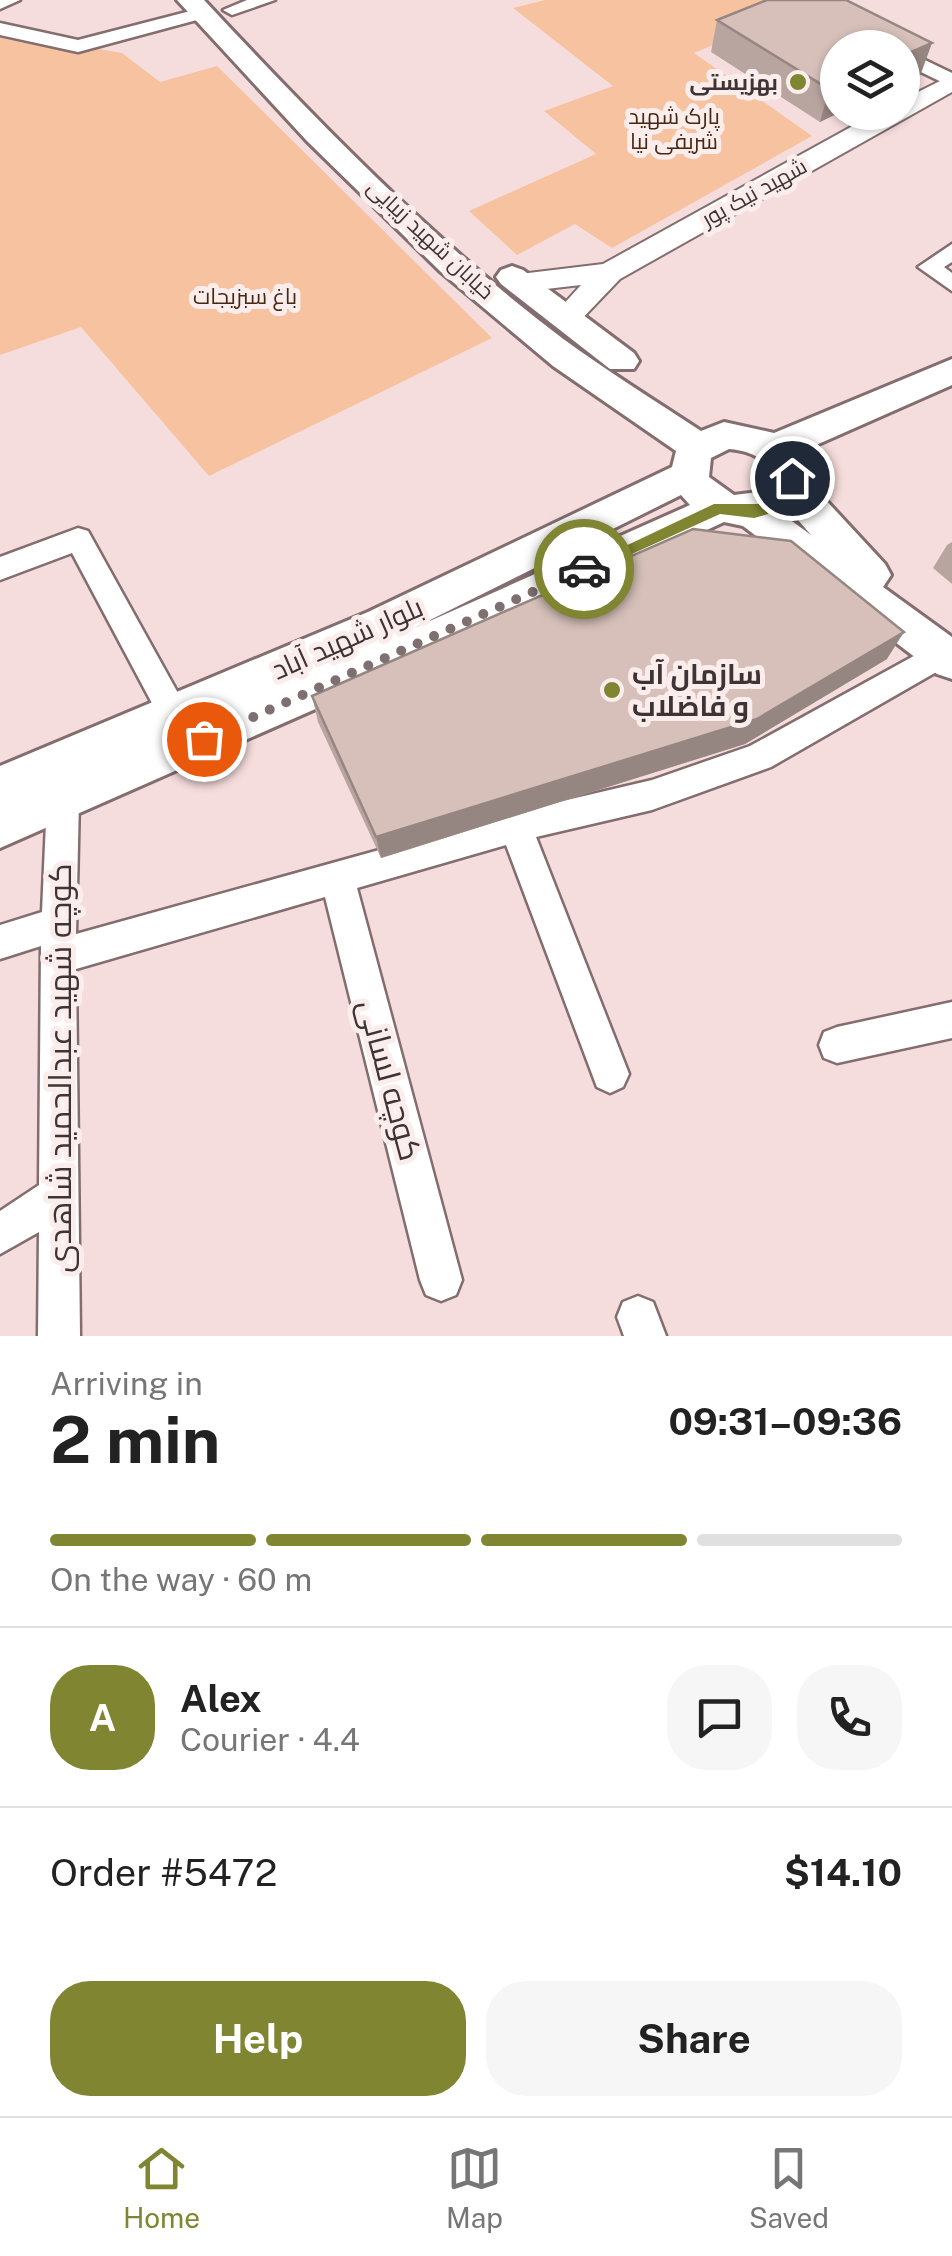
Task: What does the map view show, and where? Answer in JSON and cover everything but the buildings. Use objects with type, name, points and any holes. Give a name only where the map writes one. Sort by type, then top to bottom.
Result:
[{"type":"main road","name":"خیابان شهید زیبایی","points":[[212,6],[279,76],[398,213],[691,462]]},
{"type":"main road","name":"خیابان شهید زیبایی","points":[[279,76],[565,319],[691,462]]},
{"type":"main road","points":[[774,448],[952,371]]},
{"type":"main road","points":[[752,438],[774,448],[789,465],[790,486],[948,655],[718,515],[691,462],[752,438]]},
{"type":"main road","name":"بلوار شهید آباد","points":[[0,786],[383,624],[691,462]]},
{"type":"main road","name":"بلوار شهید آباد","points":[[0,826],[718,515],[782,501],[790,486]]},
{"type":"street","points":[[0,4],[11,0]]},
{"type":"street","points":[[0,29],[78,46],[212,6],[266,0]]},
{"type":"street","points":[[920,64],[952,81]]},
{"type":"street","name":"شهید نیک پور","points":[[920,99],[952,81]]},
{"type":"street","name":"شهید نیک پور","points":[[565,319],[610,272],[866,130]]},
{"type":"street","points":[[952,250],[928,267],[952,284]]},
{"type":"street","name":"شهید نیک پور","points":[[520,283],[610,272]]},
{"type":"street","points":[[0,569],[78,539],[173,714]]},
{"type":"street","points":[[0,942],[59,940],[338,880],[516,826],[652,794],[760,757],[948,655]]},
{"type":"street","name":"کوچه شهید عبدالحمید شاهدی","points":[[59,1336],[63,800]]},
{"type":"street","points":[[516,826],[610,1074]]},
{"type":"street","name":"کوچه لسانی","points":[[338,880],[442,1280]]},
{"type":"street","points":[[836,1046],[952,1020]]},
{"type":"street","points":[[0,1234],[58,1196]]},
{"type":"green space","name":"پارک شهید شریفی نیا","points":[[545,0],[777,0],[796,10],[694,53],[812,136],[612,248],[575,224],[517,255],[469,211],[596,154],[544,111],[613,86],[513,8]]},
{"type":"green space","name":"باغ سبزیجات","points":[[0,32],[122,53],[160,82],[217,66],[492,338],[209,476],[81,327],[0,355]]},
{"type":"way so far","points":[[204,739],[584,569]]},
{"type":"place","name":"بهزیستی","points":[[798,82]]},
{"type":"place","name":"سازمان آب و فاضلاب","points":[[612,690]]},
{"type":"route","points":[[584,569],[719,508],[754,512],[770,508],[782,501],[792,478]]}]
